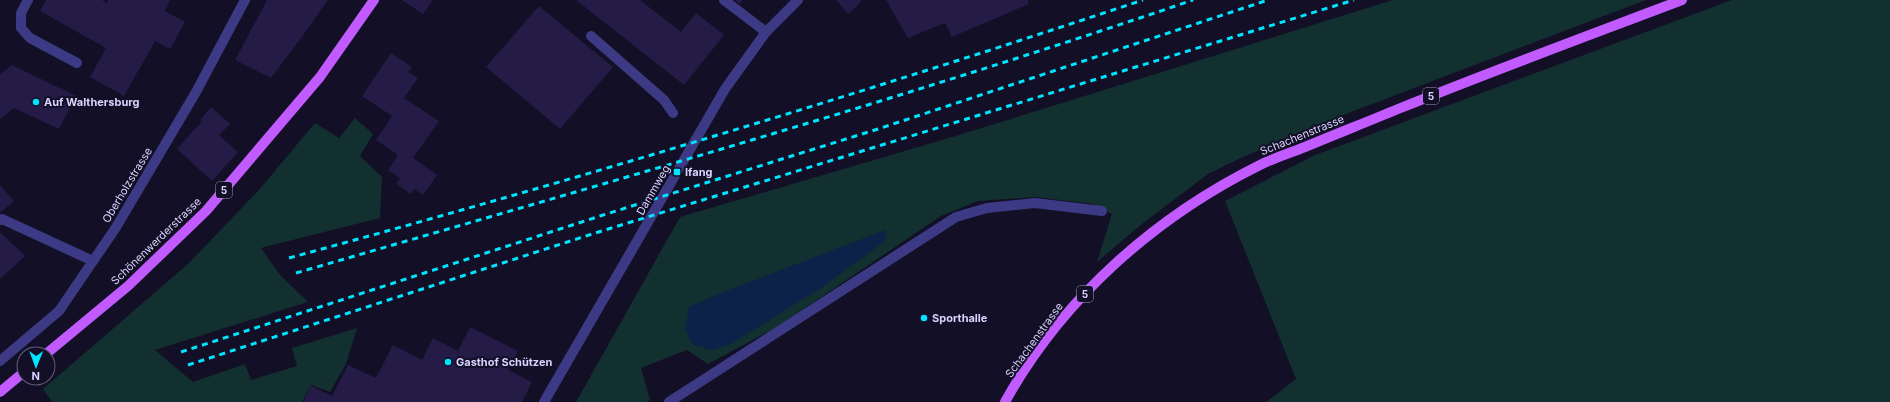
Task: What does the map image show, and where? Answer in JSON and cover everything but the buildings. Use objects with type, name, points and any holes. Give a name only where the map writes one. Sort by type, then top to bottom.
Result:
[{"type":"main road","name":"Schönenwerderstrasse","points":[[56,346],[128,286],[206,211],[320,77],[374,0]]},
{"type":"main road","name":"Schachenstrasse","points":[[1005,402],[1049,337],[1077,303],[1108,271],[1150,234],[1187,207],[1217,189],[1261,165],[1282,156],[1479,76],[1682,0]]},
{"type":"main road","points":[[0,392],[16,379]]},
{"type":"street","points":[[28,0],[21,13],[21,28],[30,38],[77,62]]},
{"type":"street","name":"Oberholzstrasse","points":[[0,361],[59,311],[115,229],[196,92],[245,0]]},
{"type":"street","points":[[724,0],[766,32]]},
{"type":"street","name":"Dammweg","points":[[544,402],[725,89],[766,32],[798,0]]},
{"type":"street","points":[[591,36],[664,100],[673,113]]},
{"type":"street","points":[[670,402],[956,217],[987,208],[1035,203],[1102,211]]},
{"type":"street","points":[[0,220],[2,219],[93,261]]},
{"type":"green space","points":[[1393,0],[1646,0],[1351,112],[1243,157],[1208,174],[1142,224],[1097,262],[1112,214],[1093,204],[1036,197],[978,201],[941,216],[777,327],[708,364],[687,350],[641,368],[650,400],[647,402],[576,402],[680,217],[959,135]]},
{"type":"green space","points":[[1732,0],[1890,0],[1890,402],[1266,402],[1296,379],[1225,201],[1315,155]]},
{"type":"green space","points":[[355,118],[373,134],[360,156],[382,177],[380,218],[261,248],[280,275],[308,302],[155,350],[193,382],[245,364],[251,380],[297,366],[292,348],[357,328],[346,364],[330,392],[311,385],[302,402],[52,402],[43,389],[46,386],[56,386],[56,378],[188,264],[258,191],[315,123],[339,138]]},
{"type":"water","points":[[885,230],[886,240],[821,288],[731,344],[712,350],[693,345],[685,329],[689,307],[716,295]]},
{"type":"railway","points":[[289,258],[504,198],[718,135],[931,69],[1143,0]]},
{"type":"railway","points":[[296,273],[858,108],[1193,0]]},
{"type":"railway","points":[[181,352],[600,216],[878,129],[1268,0]]},
{"type":"railway","points":[[188,365],[592,234],[1354,0]]},
{"type":"place","name":"Auf Walthersburg","points":[[36,102]]},
{"type":"place","name":"Ifang","points":[[677,172]]},
{"type":"place","name":"Sporthalle","points":[[924,318]]},
{"type":"place","name":"Gasthof Schützen","points":[[448,362]]}]
